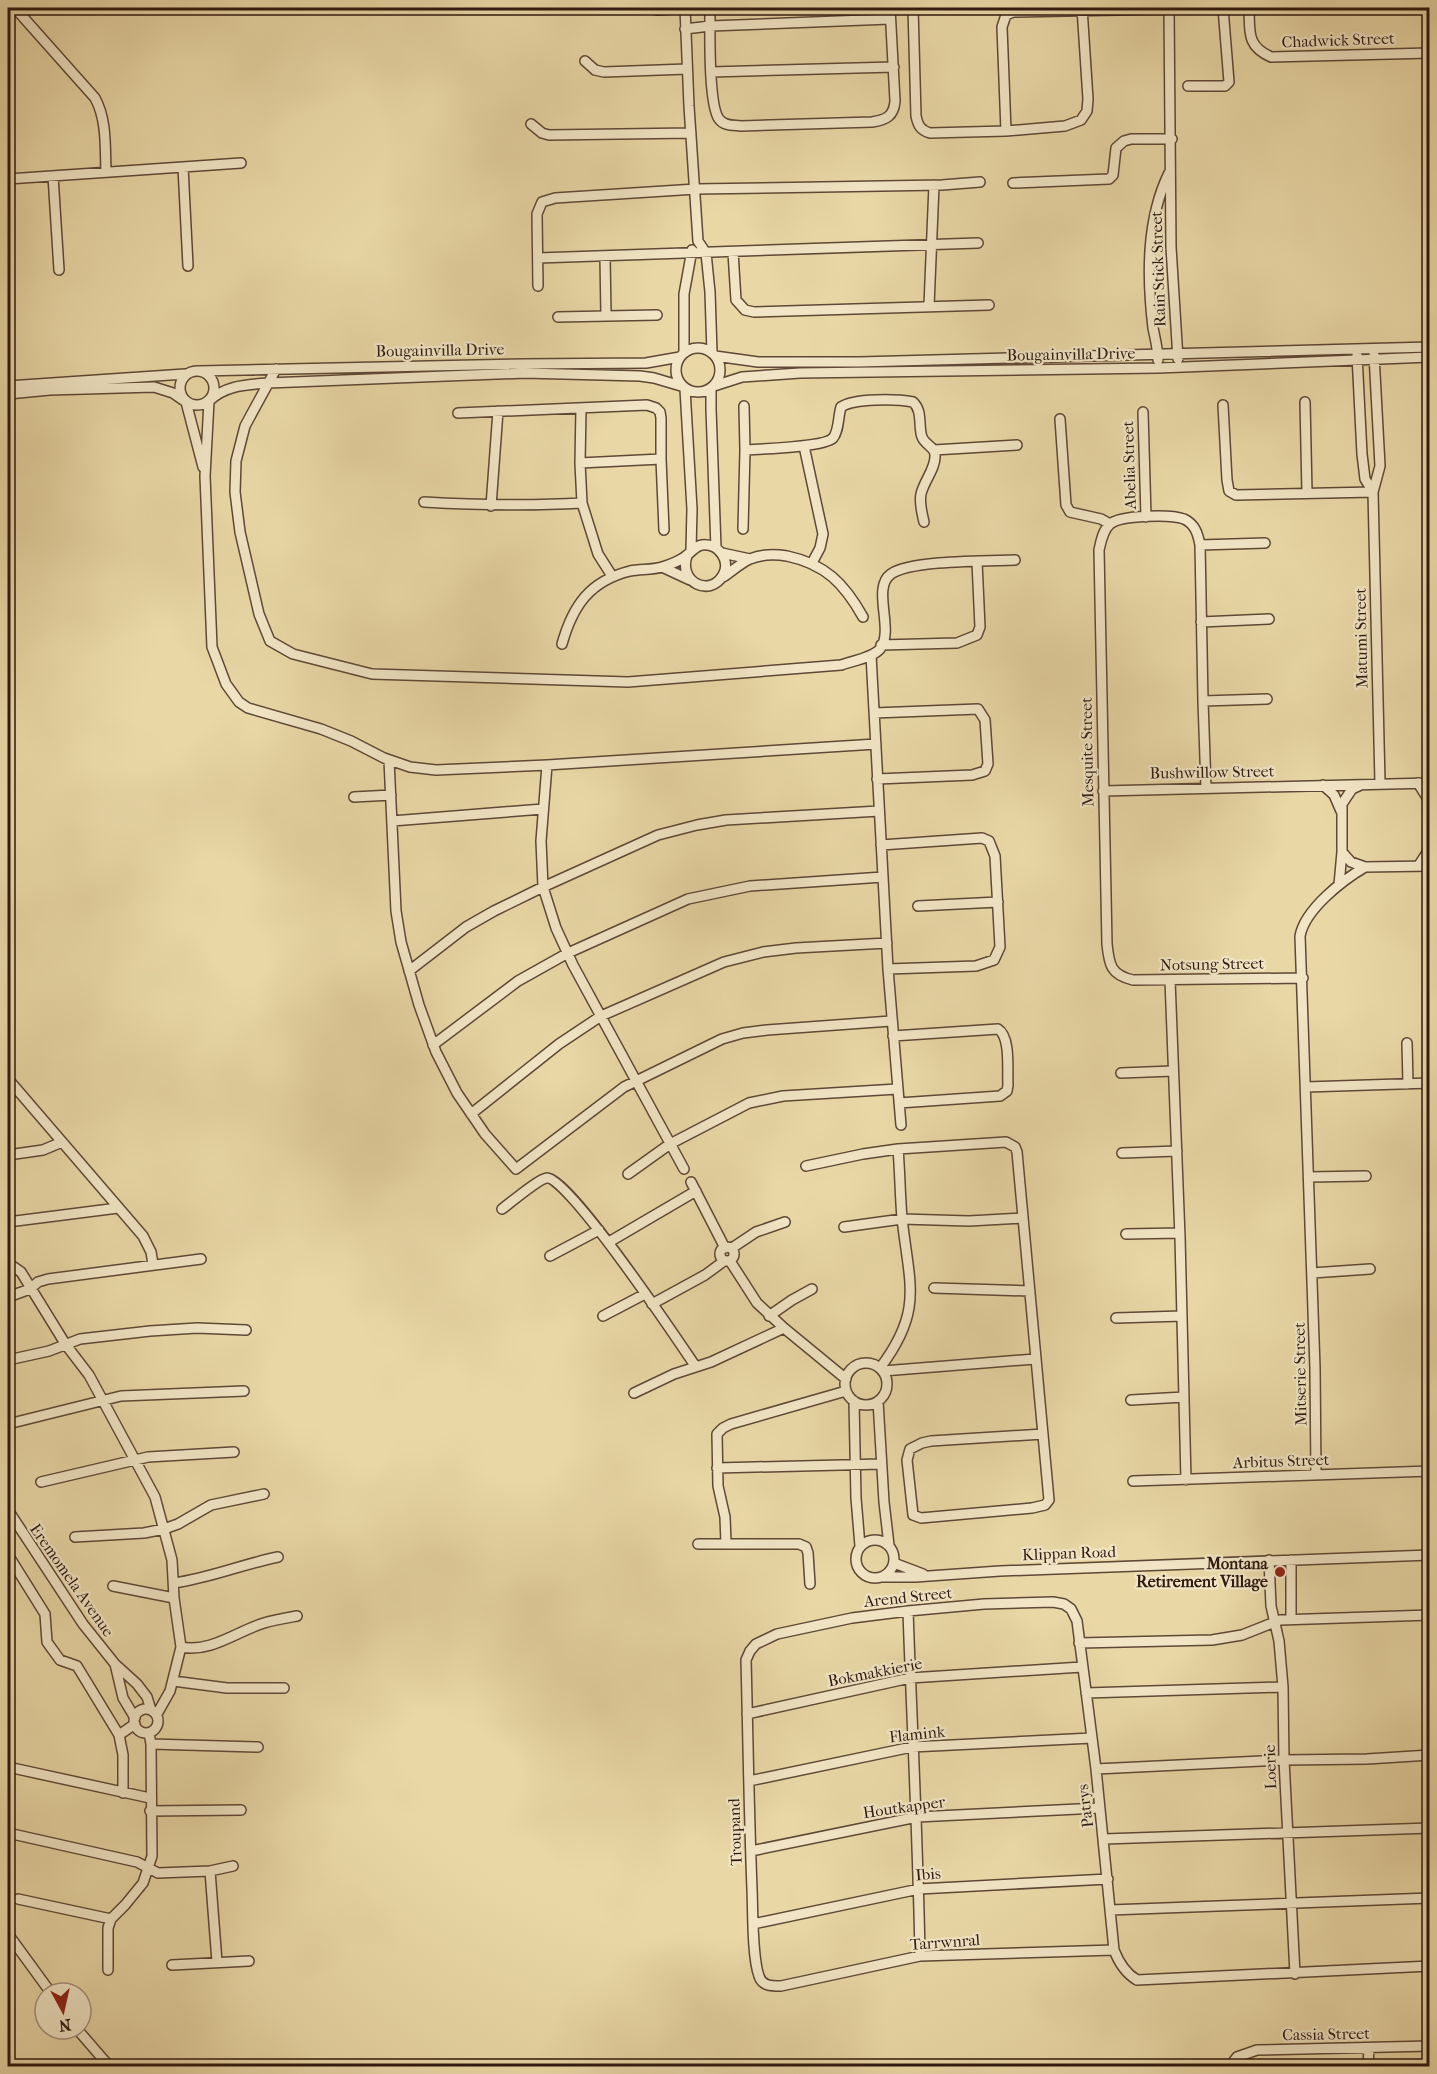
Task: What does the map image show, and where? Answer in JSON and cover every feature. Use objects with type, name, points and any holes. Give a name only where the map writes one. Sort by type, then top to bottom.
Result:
[{"type":"street","points":[[15,8],[99,105],[104,128],[106,172]]},
{"type":"street","points":[[648,8],[685,8],[698,241],[706,253],[714,355],[720,368],[718,381],[713,387],[711,409],[719,550],[726,566],[721,579]]},
{"type":"street","points":[[710,8],[711,72],[715,111],[718,118],[729,125],[882,121],[891,114],[895,101],[890,8]]},
{"type":"street","points":[[914,8],[916,116],[918,125],[923,131],[930,133],[1065,126],[1085,116],[1088,99],[1082,8]]},
{"type":"street","points":[[1006,130],[1002,27],[1006,15],[1013,12],[1082,8],[1169,8]]},
{"type":"street","name":"Rain Stick Street","points":[[1169,8],[1172,139],[1170,171],[1175,331],[1179,366]]},
{"type":"street","points":[[1188,86],[1225,86],[1229,82],[1223,8]]},
{"type":"street","name":"Chadwick Street","points":[[1249,8],[1250,36],[1254,46],[1261,53],[1271,57],[1430,52]]},
{"type":"street","points":[[686,28],[890,19]]},
{"type":"street","points":[[585,61],[595,70],[604,72],[687,69]]},
{"type":"street","points":[[711,72],[894,67]]},
{"type":"street","points":[[531,124],[542,133],[549,135],[691,133]]},
{"type":"street","points":[[1013,183],[1109,179],[1113,175],[1116,148],[1124,141],[1172,139]]},
{"type":"street","points":[[8,179],[242,163]]},
{"type":"street","points":[[183,167],[188,266]]},
{"type":"street","name":"Rain Stick Street","points":[[1158,368],[1152,317],[1150,256],[1154,220],[1163,185],[1170,171]]},
{"type":"street","points":[[53,176],[59,270]]},
{"type":"street","points":[[538,286],[537,213],[542,202],[547,199],[696,189],[934,185],[980,182]]},
{"type":"street","points":[[929,306],[934,185]]},
{"type":"street","points":[[690,580],[685,568],[689,553],[692,508],[683,387],[675,375],[677,362],[682,355],[684,294],[690,253],[698,241]]},
{"type":"street","points":[[538,258],[978,243]]},
{"type":"street","points":[[733,252],[736,300],[745,310],[754,312],[989,305]]},
{"type":"street","points":[[606,257],[606,316]]},
{"type":"street","points":[[558,317],[657,315]]},
{"type":"street","name":"Bougainvilla Drive","points":[[8,386],[185,374],[199,371],[525,363],[646,363],[682,355],[695,348],[701,348],[714,355],[758,362],[791,363],[1430,347]]},
{"type":"street","name":"Matumi Street","points":[[1374,349],[1380,466],[1373,492],[1380,783]]},
{"type":"street","name":"Matumi Street","points":[[1356,350],[1365,479],[1373,492]]},
{"type":"street","name":"Bougainvilla Drive","points":[[186,402],[198,406],[225,389],[268,382],[525,373],[640,376],[654,378],[698,393],[742,377],[800,373],[1158,368],[1430,357]]},
{"type":"street","points":[[276,369],[245,426],[236,461],[240,532],[259,614],[270,641],[293,654],[316,661],[372,674],[628,682],[842,665],[870,655],[879,649],[884,631],[883,591],[890,574],[904,567],[1015,560]]},
{"type":"street","points":[[199,371],[209,376],[214,385],[209,401],[206,476],[212,647],[226,684],[240,702],[248,708],[321,729],[389,760],[410,767],[436,770],[876,744]]},
{"type":"street","points":[[185,374],[179,388],[186,402],[206,476]]},
{"type":"street","points":[[8,394],[50,390],[154,387],[164,389],[186,402]]},
{"type":"street","points":[[745,450],[804,446],[830,441],[834,437],[841,407],[846,404],[907,401],[916,405],[922,438],[934,450],[1017,445]]},
{"type":"street","points":[[1305,402],[1307,493]]},
{"type":"street","points":[[458,413],[647,405],[656,408],[660,412],[662,426],[664,530]]},
{"type":"street","points":[[1223,405],[1229,491],[1236,495],[1373,492]]},
{"type":"street","points":[[743,529],[744,406]]},
{"type":"street","points":[[581,408],[582,502],[598,554],[612,576]]},
{"type":"street","points":[[491,506],[498,411]]},
{"type":"street","name":"Abelia Street","points":[[1143,412],[1146,517]]},
{"type":"street","name":"Abelia Street","points":[[1060,418],[1066,505],[1070,512],[1101,519],[1110,524],[1120,520],[1146,517],[1182,518],[1191,523],[1198,533],[1206,787]]},
{"type":"street","points":[[804,446],[823,534],[820,548],[812,562]]},
{"type":"street","points":[[924,522],[921,495],[935,462],[934,450]]},
{"type":"street","points":[[580,463],[661,459]]},
{"type":"street","points":[[424,502],[532,506],[582,502]]},
{"type":"street","name":"Mesquite Street","points":[[1110,524],[1101,539],[1099,549],[1103,790],[1107,944],[1112,968],[1121,977]]},
{"type":"street","points":[[1200,545],[1265,543]]},
{"type":"street","points":[[562,644],[568,620],[584,598],[593,588],[612,576],[662,567],[703,545],[750,559]]},
{"type":"street","points":[[662,567],[702,586],[709,586],[750,559],[764,555],[778,555],[812,562],[840,583],[851,596],[863,617]]},
{"type":"street","points":[[881,645],[957,643],[978,635],[980,627],[977,562]]},
{"type":"street","points":[[1202,622],[1269,620]]},
{"type":"street","points":[[870,655],[891,1021],[901,1125]]},
{"type":"street","points":[[1203,701],[1267,699]]},
{"type":"street","points":[[874,713],[978,709],[985,720],[988,764],[985,771],[972,775],[877,779]]},
{"type":"street","points":[[389,760],[396,911],[401,942],[418,1005],[433,1045],[457,1093],[485,1134],[516,1168],[624,1087],[722,1039],[743,1033],[891,1021]]},
{"type":"street","points":[[547,765],[541,841],[543,887],[556,928],[684,1168]]},
{"type":"street","points":[[1418,783],[1426,794],[1430,817]]},
{"type":"street","name":"Bushwillow Street","points":[[1103,790],[1430,783]]},
{"type":"street","points":[[1339,885],[1342,852],[1341,811],[1347,795],[1363,784]]},
{"type":"street","points":[[1323,785],[1334,795],[1341,811]]},
{"type":"street","points":[[354,797],[391,795]]},
{"type":"street","points":[[392,821],[543,808]]},
{"type":"street","points":[[409,971],[466,927],[543,887],[658,835],[726,820],[879,811]]},
{"type":"street","points":[[881,845],[982,838],[988,841],[995,856],[998,902],[1000,947],[994,960],[976,966],[888,969]]},
{"type":"street","points":[[1419,865],[1430,848]]},
{"type":"street","points":[[1342,852],[1351,862],[1365,867],[1430,866]]},
{"type":"street","points":[[1303,978],[1300,936],[1302,927],[1310,915],[1339,885],[1365,867]]},
{"type":"street","points":[[433,1045],[518,981],[568,953],[688,899],[722,890],[783,883],[883,877]]},
{"type":"street","points":[[918,906],[998,902]]},
{"type":"street","points":[[471,1114],[559,1044],[601,1016],[724,962],[763,952],[796,948],[887,944]]},
{"type":"street","name":"Notsung Street","points":[[1121,977],[1133,980],[1303,978]]},
{"type":"street","name":"Mitserie Street","points":[[1303,978],[1316,1475]]},
{"type":"street","points":[[1170,980],[1180,1233],[1186,1480]]},
{"type":"street","points":[[892,1036],[998,1029],[1006,1040],[1008,1085],[1007,1091],[1000,1096],[898,1103]]},
{"type":"street","points":[[1407,1043],[1408,1084]]},
{"type":"street","points":[[1120,1073],[1173,1071]]},
{"type":"street","points":[[8,1079],[11,1090],[62,1142],[143,1236],[151,1252],[153,1264]]},
{"type":"street","points":[[1306,1087],[1430,1083]]},
{"type":"street","points":[[628,1174],[670,1144],[749,1103],[766,1098],[897,1089]]},
{"type":"street","points":[[8,1155],[43,1150],[62,1142]]},
{"type":"street","points":[[806,1166],[898,1149],[1006,1142],[1012,1144],[1017,1152],[1022,1218],[1030,1291],[1035,1359],[1043,1434],[1049,1500],[1045,1505],[921,1518],[913,1515],[907,1460],[910,1449],[915,1445],[931,1441],[1043,1434]]},
{"type":"street","points":[[882,1370],[901,1337],[910,1306],[910,1266],[902,1219],[898,1149]]},
{"type":"street","points":[[1122,1153],[1177,1151]]},
{"type":"street","points":[[1309,1177],[1366,1176]]},
{"type":"street","points":[[502,1209],[544,1179],[550,1178],[564,1188],[609,1242],[696,1366]]},
{"type":"street","points":[[609,1242],[693,1186],[728,1248]]},
{"type":"street","points":[[8,1222],[118,1208]]},
{"type":"street","points":[[844,1227],[902,1219],[969,1221],[1022,1218]]},
{"type":"street","points":[[785,1222],[756,1233],[720,1253],[758,1304],[846,1379]]},
{"type":"street","points":[[550,1257],[599,1230]]},
{"type":"street","points":[[1126,1234],[1180,1233]]},
{"type":"street","points":[[8,1297],[48,1279],[201,1259]]},
{"type":"street","points":[[652,1304],[727,1261]]},
{"type":"street","points":[[8,1263],[21,1272],[66,1345],[89,1375],[155,1497],[172,1560],[174,1598],[182,1647],[170,1691],[154,1712]]},
{"type":"street","points":[[1312,1273],[1370,1269]]},
{"type":"street","points":[[934,1288],[1030,1291]]},
{"type":"street","points":[[770,1316],[812,1289]]},
{"type":"street","points":[[603,1316],[645,1294]]},
{"type":"street","points":[[1116,1318],[1182,1316]]},
{"type":"street","points":[[8,1360],[49,1351],[80,1338],[150,1330],[197,1328],[246,1330]]},
{"type":"street","points":[[634,1393],[674,1374],[711,1362],[784,1328]]},
{"type":"street","points":[[882,1370],[887,1379],[884,1395],[878,1401],[866,1405],[854,1401],[846,1391],[846,1379],[854,1367],[860,1364],[867,1363],[882,1370],[1035,1359]]},
{"type":"street","points":[[8,1424],[121,1395],[244,1390]]},
{"type":"street","points":[[726,1543],[725,1517],[718,1486],[717,1434],[723,1428],[846,1391]]},
{"type":"street","points":[[1131,1400],[1184,1397]]},
{"type":"street","points":[[854,1401],[854,1465],[860,1546],[856,1558],[859,1570],[869,1577],[881,1577],[891,1569],[894,1556],[889,1545],[881,1464],[878,1401]]},
{"type":"street","points":[[41,1482],[160,1455],[234,1452]]},
{"type":"street","points":[[717,1468],[881,1464]]},
{"type":"street","name":"Arbitus Street","points":[[1133,1481],[1430,1471]]},
{"type":"street","points":[[75,1536],[144,1533],[164,1529],[186,1520],[211,1505],[264,1494]]},
{"type":"street","name":"Eremomela Avenue","points":[[8,1510],[78,1616],[116,1664],[137,1684],[147,1697],[154,1712]]},
{"type":"street","points":[[860,1546],[871,1540],[889,1545]]},
{"type":"street","points":[[698,1544],[788,1543],[806,1547],[810,1584]]},
{"type":"street","name":"Klippan Road","points":[[881,1577],[1430,1555]]},
{"type":"street","points":[[8,1557],[45,1614],[47,1642],[60,1659],[77,1666],[119,1735],[123,1755],[123,1793]]},
{"type":"street","points":[[174,1583],[198,1579],[278,1557]]},
{"type":"street","name":"Loerie","points":[[1269,1560],[1270,1606],[1279,1641],[1283,1687],[1287,1832],[1295,1974]]},
{"type":"street","points":[[1291,1560],[1291,1619]]},
{"type":"street","name":"Klippan Road","points":[[894,1563],[926,1575]]},
{"type":"street","points":[[113,1587],[174,1598]]},
{"type":"street","name":"Arend Street","points":[[746,1660],[756,1644],[777,1634],[852,1618],[908,1611],[984,1604],[1053,1602],[1064,1604],[1071,1609],[1077,1621]]},
{"type":"street","points":[[908,1611],[912,1747],[917,1817],[920,1956]]},
{"type":"street","points":[[1079,1643],[1212,1640],[1252,1632],[1274,1621],[1291,1619],[1430,1615]]},
{"type":"street","points":[[182,1647],[189,1649],[201,1647],[230,1638],[263,1623],[297,1616]]},
{"type":"street","name":"Patrys","points":[[1077,1621],[1104,1839],[1114,1950],[1124,1970],[1137,1980],[1295,1974]]},
{"type":"street","name":"Troupand","points":[[746,1660],[753,1924],[759,1977],[770,1986],[781,1986]]},
{"type":"street","name":"Eremomela Avenue","points":[[116,1664],[123,1698],[135,1721]]},
{"type":"street","name":"Bokmakkierie","points":[[747,1714],[910,1678],[1082,1667]]},
{"type":"street","points":[[172,1681],[227,1688],[284,1688]]},
{"type":"street","points":[[1086,1693],[1283,1687]]},
{"type":"street","points":[[119,1735],[135,1721],[141,1710],[154,1712]]},
{"type":"street","points":[[135,1721],[139,1731],[148,1733],[153,1731],[158,1724],[154,1712]]},
{"type":"street","points":[[108,1970],[108,1928],[111,1919],[143,1883],[152,1856],[151,1744],[148,1733]]},
{"type":"street","name":"Flamink","points":[[749,1781],[912,1747],[1092,1738]]},
{"type":"street","points":[[151,1744],[258,1747]]},
{"type":"street","points":[[1096,1769],[1430,1755]]},
{"type":"street","points":[[8,1767],[150,1798]]},
{"type":"street","name":"Houtkapper","points":[[751,1851],[917,1817],[1099,1808]]},
{"type":"street","points":[[150,1811],[241,1810]]},
{"type":"street","points":[[1104,1839],[1430,1828]]},
{"type":"street","points":[[8,1833],[137,1862],[158,1873],[210,1870],[233,1866]]},
{"type":"street","points":[[210,1870],[217,1962]]},
{"type":"street","name":"Ibis","points":[[753,1924],[919,1889],[1108,1880]]},
{"type":"street","points":[[1110,1910],[1430,1898]]},
{"type":"street","points":[[18,1899],[111,1919]]},
{"type":"street","points":[[8,1934],[42,1981]]},
{"type":"street","name":"Tarrwnral","points":[[781,1986],[920,1956],[1114,1950]]},
{"type":"street","points":[[172,1965],[249,1960]]},
{"type":"street","points":[[1295,1974],[1430,1966]]},
{"type":"street","points":[[87,2041],[109,2067]]},
{"type":"street","name":"Cassia Street","points":[[1230,2067],[1237,2057],[1257,2050],[1430,2046]]},
{"type":"street","points":[[1368,2067],[1369,2048]]},
{"type":"place","name":"Montana Retirement Village","points":[[1280,1572]]}]
